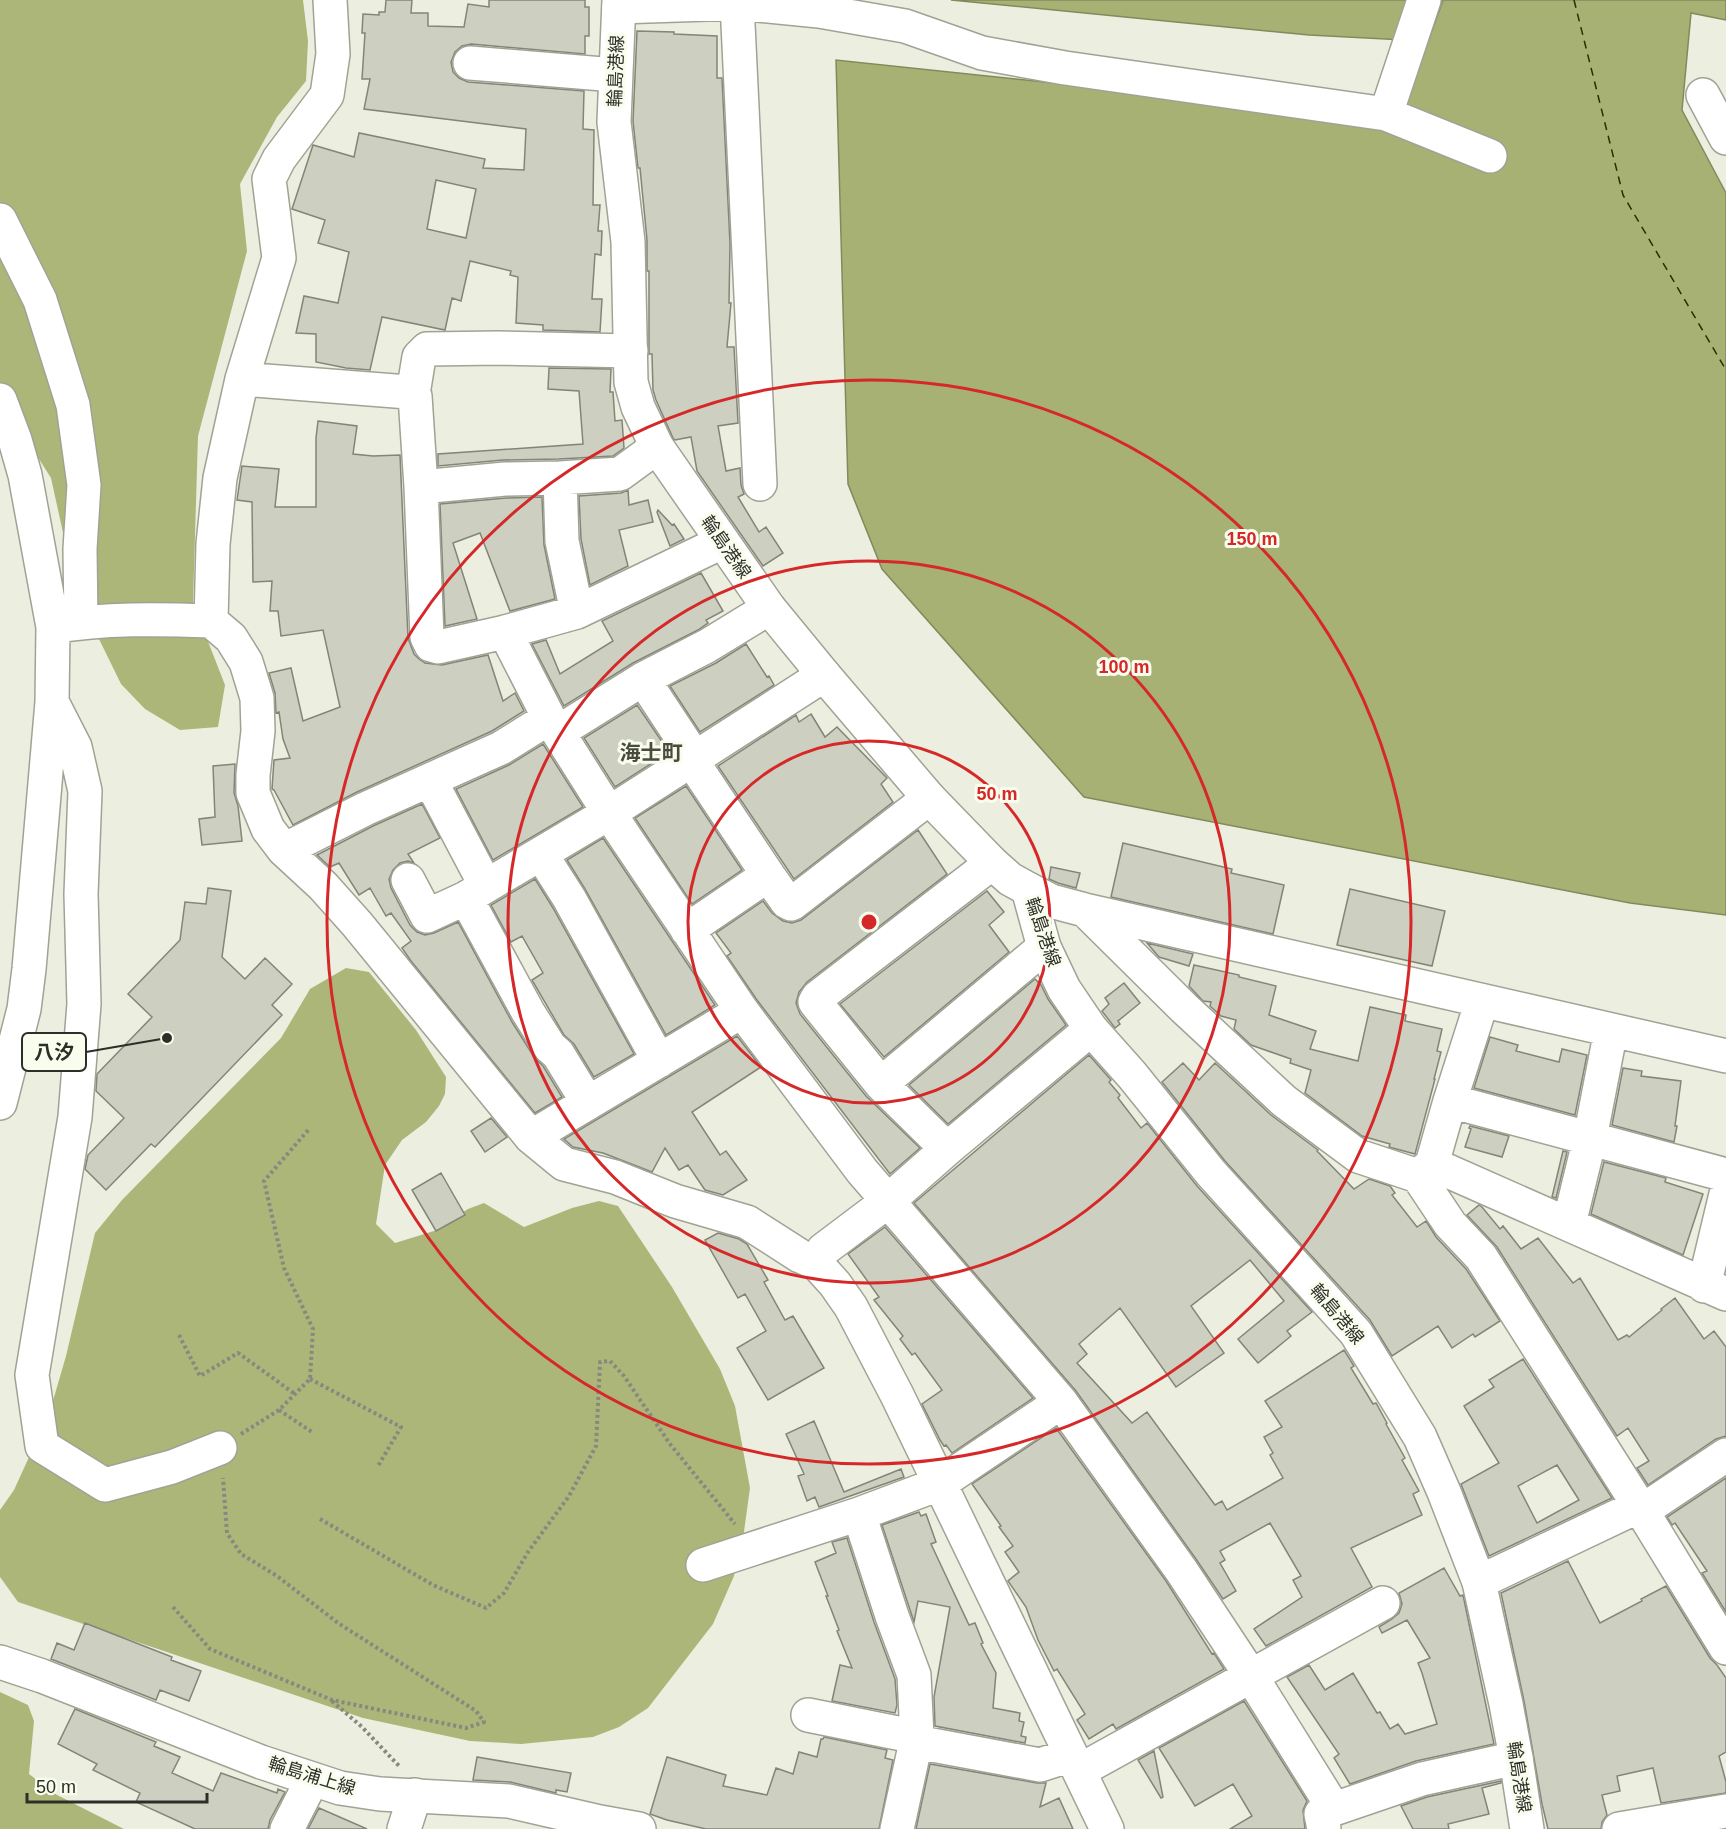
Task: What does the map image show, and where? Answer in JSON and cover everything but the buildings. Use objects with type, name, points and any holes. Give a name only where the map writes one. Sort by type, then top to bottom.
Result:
[{"type":"street","points":[[212,621],[213,544],[220,478],[242,379],[279,258],[269,179],[279,159],[327,95],[333,54],[330,0]]},
{"type":"street","points":[[1386,114],[1424,0]]},
{"type":"street","points":[[737,2],[760,484]]},
{"type":"street","points":[[619,4],[737,2],[819,11],[905,26],[982,53],[1065,68],[1386,114],[1490,156]]},
{"type":"street","name":"輪島港線","points":[[619,4],[614,122],[628,242],[631,382],[638,407],[657,447],[769,608],[824,675],[929,798],[992,863],[1010,879],[1028,889],[1044,947],[1064,988],[1091,1029],[1132,1075],[1211,1173],[1356,1333],[1420,1437],[1479,1582],[1516,1758],[1527,1829]]},
{"type":"street","points":[[470,63],[615,75]]},
{"type":"street","points":[[1703,95],[1726,138]]},
{"type":"street","points":[[0,220],[40,300],[73,405],[84,485],[80,549],[52,702],[24,1009],[0,1102]]},
{"type":"street","points":[[631,351],[427,349],[419,357],[413,394],[416,400],[427,637],[431,645],[438,647],[506,632],[577,612],[722,542]]},
{"type":"street","points":[[242,379],[413,394]]},
{"type":"street","points":[[0,400],[15,440],[67,625]]},
{"type":"street","points":[[421,487],[505,479],[620,474],[657,447]]},
{"type":"street","points":[[560,478],[562,541],[577,612]]},
{"type":"street","points":[[284,850],[365,808],[554,725],[707,646],[769,608]]},
{"type":"street","points":[[67,625],[172,620],[212,621],[231,638],[246,662],[257,698],[258,731],[253,793],[268,829],[284,850],[323,886],[357,924],[531,1137],[564,1164],[615,1177],[675,1201],[747,1222],[800,1256],[816,1263],[835,1284],[851,1307],[1107,1829]]},
{"type":"street","points":[[506,632],[554,725],[609,813],[742,1011],[861,1171],[1061,1402],[1181,1570],[1251,1676],[1329,1819],[1422,1779],[1516,1758]]},
{"type":"street","points":[[408,880],[428,916],[476,892],[609,813],[824,675]]},
{"type":"street","points":[[643,679],[787,902],[793,903],[929,798]]},
{"type":"street","points":[[52,702],[75,747],[85,791],[81,894],[84,1004],[75,1118],[32,1375],[42,1446],[105,1485],[172,1467],[220,1448]]},
{"type":"street","points":[[430,780],[528,1012],[550,1047],[558,1054],[588,1103]]},
{"type":"street","points":[[541,854],[585,926],[659,1061]]},
{"type":"street","points":[[947,1149],[881,1084],[817,1006],[816,1000],[992,863]]},
{"type":"street","points":[[687,930],[768,875]]},
{"type":"street","points":[[1028,889],[1052,901],[1085,910],[1726,1056]]},
{"type":"street","points":[[1085,910],[1184,1008],[1284,1101],[1358,1156],[1425,1170],[1569,1224],[1715,1290],[1726,1194]]},
{"type":"street","points":[[881,1084],[1044,947]]},
{"type":"street","points":[[1482,1001],[1425,1170],[1450,1224],[1481,1257],[1726,1648]]},
{"type":"street","points":[[531,1137],[742,1011]]},
{"type":"street","points":[[816,1263],[823,1250],[888,1201],[1091,1029]]},
{"type":"street","points":[[1569,1224],[1590,1138],[1611,1030]]},
{"type":"street","points":[[1450,1101],[1726,1175]]},
{"type":"street","points":[[703,1564],[859,1515],[939,1484],[1061,1402]]},
{"type":"street","points":[[1479,1582],[1639,1506],[1654,1503],[1726,1455]]},
{"type":"street","points":[[859,1515],[914,1675],[918,1737],[897,1829]]},
{"type":"street","points":[[808,1715],[918,1737],[927,1744],[1040,1765],[1075,1763],[1251,1676],[1383,1603]]},
{"type":"street","name":"輪島浦上線","points":[[0,1662],[312,1780],[340,1788],[380,1794],[509,1801],[599,1826],[639,1829]]},
{"type":"street","points":[[287,1829],[312,1780]]},
{"type":"street","points":[[404,1829],[415,1795]]},
{"type":"street","points":[[1619,1829],[1726,1811]]},
{"type":"path","points":[[173,1607],[210,1649],[332,1700],[466,1728],[484,1722],[476,1711],[338,1623],[277,1576],[241,1554],[227,1533],[220,1448],[279,1410],[310,1379],[313,1329],[284,1268],[264,1182],[310,1128]]},
{"type":"path","points":[[179,1335],[200,1376],[238,1353],[295,1394]]},
{"type":"path","points":[[320,1519],[433,1585],[486,1608],[504,1593],[528,1552],[569,1496],[596,1446],[600,1362],[610,1361],[624,1376],[670,1444],[754,1548]]},
{"type":"path","points":[[310,1379],[401,1427],[378,1466]]},
{"type":"path","points":[[279,1410],[312,1432]]},
{"type":"path","points":[[332,1700],[362,1727],[402,1769],[415,1795]]},
{"type":"shaded area","points":[[0,0],[303,0],[308,41],[306,81],[277,117],[240,184],[247,251],[198,436],[193,603],[225,685],[218,727],[180,730],[145,709],[121,684],[76,592],[51,478],[0,397]]},
{"type":"shaded area","points":[[951,0],[1416,0],[1404,40],[1309,35]]},
{"type":"shaded area","points":[[1443,0],[1726,0],[1726,20],[1691,13],[1682,110],[1726,193],[1726,915],[1630,903],[1084,797],[882,569],[848,484],[836,60],[1357,115],[1396,132]]},
{"type":"shaded area","points":[[346,968],[369,972],[416,1030],[446,1077],[445,1094],[439,1106],[426,1122],[402,1140],[385,1165],[376,1224],[395,1243],[434,1231],[468,1209],[484,1203],[524,1227],[572,1208],[599,1201],[618,1206],[672,1287],[720,1369],[735,1406],[750,1488],[743,1539],[734,1576],[713,1624],[648,1708],[619,1727],[593,1737],[521,1744],[470,1741],[363,1718],[18,1602],[0,1577],[0,1510],[14,1490],[50,1411],[66,1356],[95,1233],[122,1200],[281,1038],[310,989]]},
{"type":"shaded area","points":[[0,1692],[28,1705],[34,1721],[29,1774],[57,1795],[124,1829],[0,1829]]},
{"type":"ferry route","points":[[1574,0],[1623,195],[1726,370]]},
{"type":"place","name":"八汐","points":[[167,1038]]},
{"type":"district","name":"海士町","points":[[651,752]]}]
